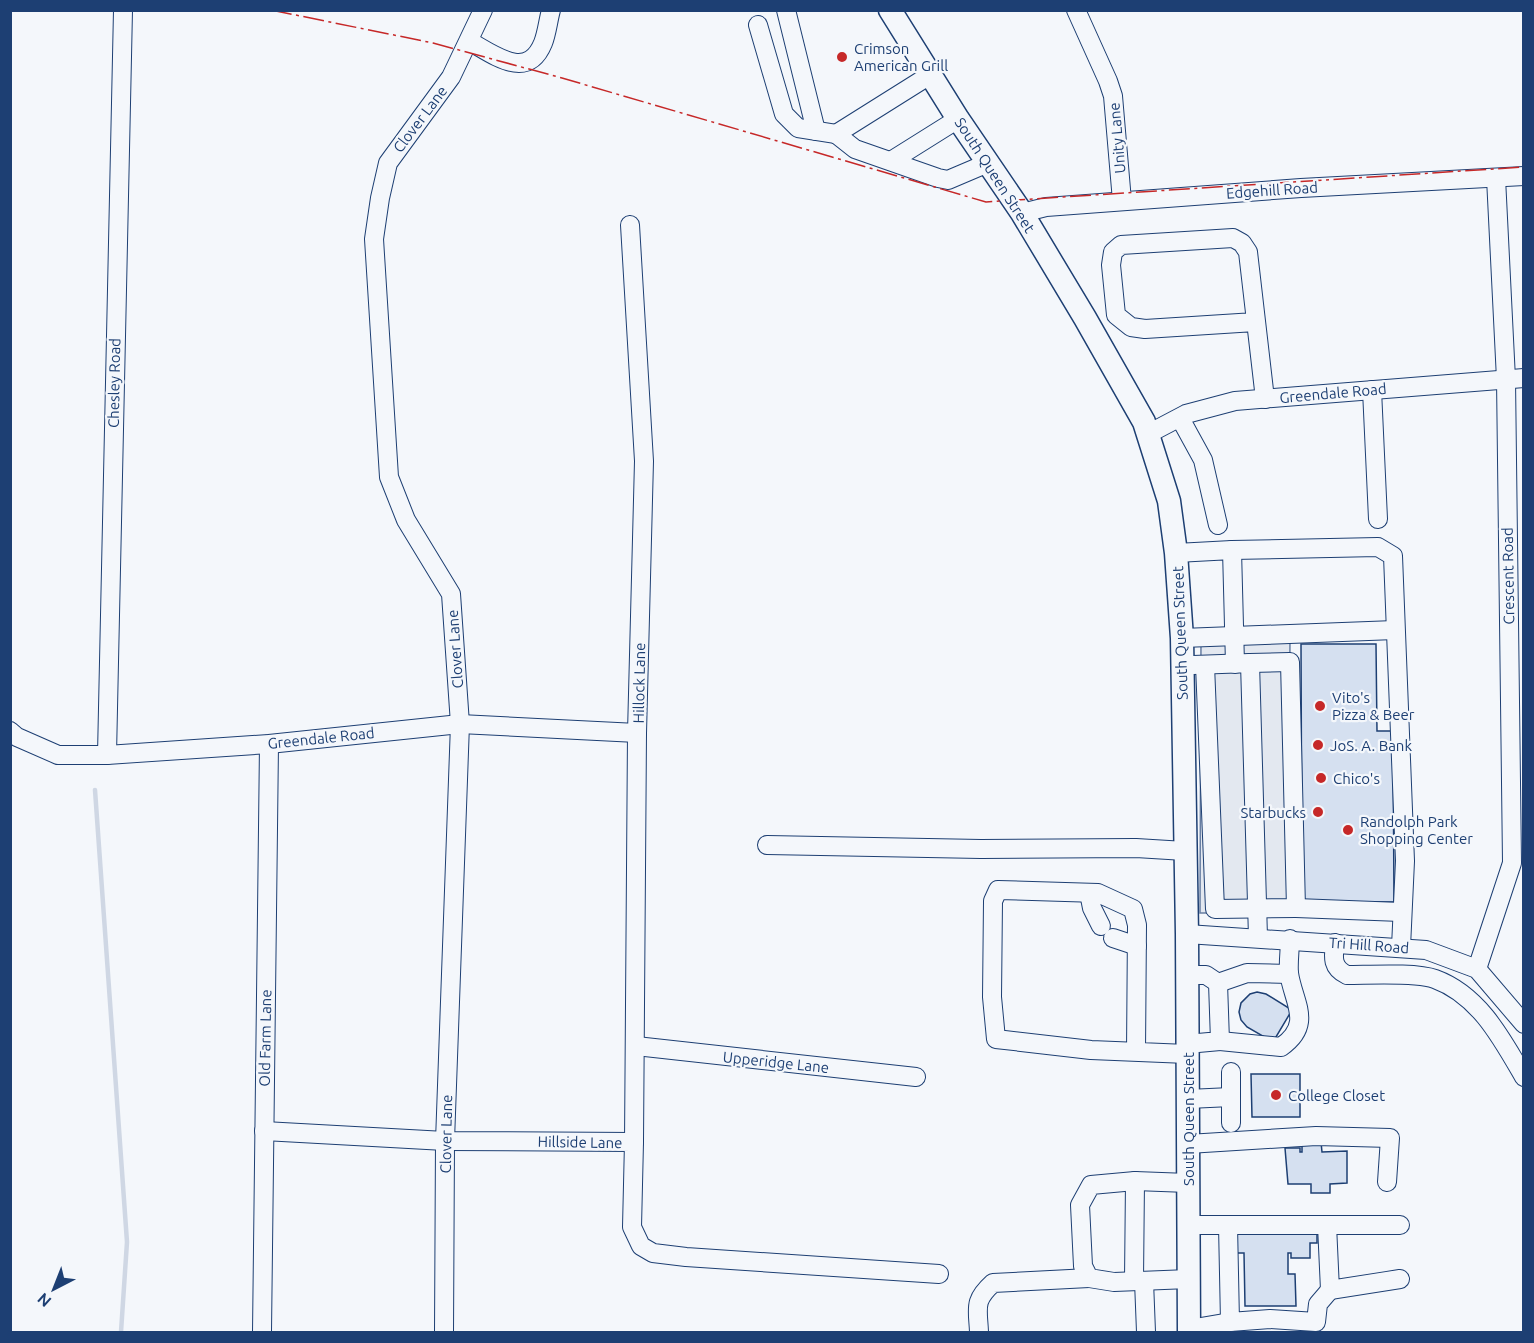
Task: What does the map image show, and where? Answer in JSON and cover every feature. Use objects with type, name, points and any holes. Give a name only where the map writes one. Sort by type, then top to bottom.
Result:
[{"type":"main road","name":"South Queen Street","points":[[890,10],[958,119],[1022,213],[1085,318],[1144,422],[1169,501],[1176,553],[1183,666],[1189,1331]]},
{"type":"street","name":"Chesley Road","points":[[107,755],[123,10]]},
{"type":"street","name":"Clover Lane","points":[[444,1332],[445,1141],[460,724],[451,594],[406,520],[389,477],[374,239],[388,163],[452,77],[483,10]]},
{"type":"street","points":[[469,40],[516,64],[529,62],[537,55],[544,42],[550,10]]},
{"type":"street","points":[[786,10],[816,131]]},
{"type":"street","name":"Unity Lane","points":[[1076,10],[1113,96],[1122,201]]},
{"type":"street","points":[[758,25],[784,114],[798,128],[836,134],[855,149],[948,180],[988,163]]},
{"type":"street","points":[[770,67],[798,60]]},
{"type":"street","points":[[836,134],[930,75]]},
{"type":"street","points":[[891,161],[958,119]]},
{"type":"street","name":"Edgehill Road","points":[[1022,213],[1046,207],[1122,201],[1301,188],[1524,176]]},
{"type":"street","name":"Crescent Road","points":[[1477,969],[1518,863],[1515,378],[1496,178]]},
{"type":"street","name":"Hillock Lane","points":[[630,225],[644,461],[637,733],[634,1142]]},
{"type":"street","points":[[1255,322],[1145,329],[1131,327],[1116,315],[1111,265],[1113,252],[1121,245],[1233,238],[1242,243],[1248,252],[1265,399]]},
{"type":"street","name":"Greendale Road","points":[[1148,434],[1209,407],[1235,401],[1515,378]]},
{"type":"street","points":[[1372,390],[1378,519]]},
{"type":"street","points":[[1180,418],[1203,460],[1218,525]]},
{"type":"street","points":[[1176,553],[1378,547],[1393,556],[1405,861],[1401,947]]},
{"type":"street","points":[[1232,550],[1234,636],[1243,663],[1257,938]]},
{"type":"street","points":[[1182,638],[1395,630]]},
{"type":"street","points":[[1183,666],[1290,662],[1296,908]]},
{"type":"street","points":[[1205,664],[1215,909],[1296,908],[1401,912]]},
{"type":"street","name":"Greendale Road","points":[[10,731],[17,737],[58,755],[107,755],[269,744],[460,724],[637,733]]},
{"type":"street","name":"Old Farm Lane","points":[[262,1332],[269,744]]},
{"type":"street","points":[[767,845],[981,849],[1136,848],[1185,851]]},
{"type":"street","points":[[1136,1052],[1137,925],[1132,909],[1098,893],[998,890],[993,901],[992,997],[996,1039],[1091,1050],[1136,1052],[1187,1049],[1220,1041],[1281,1047],[1290,1041],[1299,1026],[1298,1001],[1289,974],[1290,939]]},
{"type":"street","points":[[1089,893],[1092,908],[1107,932],[1137,946]]},
{"type":"street","name":"Tri Hill Road","points":[[1187,934],[1290,939],[1426,950],[1477,969],[1524,1024]]},
{"type":"street","points":[[1335,943],[1333,960],[1339,971],[1347,975],[1405,975],[1434,978],[1466,996],[1509,1051],[1524,1077]]},
{"type":"street","points":[[1218,983],[1246,973],[1289,974]]},
{"type":"street","points":[[1187,975],[1206,975],[1218,983]]},
{"type":"street","points":[[1218,983],[1220,1041]]},
{"type":"street","name":"Upperidge Lane","points":[[636,1046],[916,1077]]},
{"type":"street","points":[[1231,1072],[1231,1123]]},
{"type":"street","points":[[1188,1099],[1231,1097]]},
{"type":"street","name":"Hillside Lane","points":[[264,1131],[445,1141],[634,1142],[632,1227],[641,1246],[652,1253],[939,1274]]},
{"type":"street","points":[[1188,1144],[1316,1136],[1390,1138],[1387,1182]]},
{"type":"street","points":[[1089,1278],[1083,1266],[1080,1205],[1091,1185],[1135,1180],[1188,1183]]},
{"type":"street","points":[[1135,1180],[1139,1280],[1146,1332]]},
{"type":"street","points":[[1188,1225],[1400,1225]]},
{"type":"street","points":[[1228,1225],[1230,1322]]},
{"type":"street","points":[[1328,1225],[1330,1290]]},
{"type":"street","points":[[979,1332],[978,1305],[981,1294],[993,1283],[1089,1278],[1114,1282],[1189,1279]]},
{"type":"street","points":[[1189,1331],[1230,1322],[1270,1319],[1316,1327],[1318,1304],[1330,1290],[1400,1279]]},
{"type":"shaded area","points":[[1201,638],[1290,638],[1288,913],[1200,913]]},
{"type":"building","name":"Randolph Park Shopping Center","points":[[1301,644],[1376,644],[1377,731],[1393,731],[1394,902],[1302,902]]},
{"type":"building","points":[[1257,992],[1266,994],[1292,1010],[1273,1042],[1247,1027],[1241,1020],[1239,1012],[1241,1003],[1250,994]]},
{"type":"building","name":"College Closet","points":[[1251,1074],[1300,1074],[1300,1117],[1252,1117]]},
{"type":"building","points":[[1302,1142],[1321,1142],[1322,1152],[1347,1151],[1347,1183],[1330,1184],[1330,1193],[1311,1193],[1311,1184],[1288,1184],[1285,1148],[1300,1148],[1302,1152]]},
{"type":"building","points":[[1317,1229],[1317,1243],[1310,1243],[1310,1258],[1291,1258],[1291,1253],[1288,1253],[1288,1274],[1295,1274],[1296,1306],[1245,1306],[1244,1253],[1236,1253],[1236,1230]]},
{"type":"waterway","points":[[95,790],[127,1242],[121,1332]]},
{"type":"power","points":[[271,10],[433,43],[562,78],[986,202],[1524,167]]},
{"type":"place","name":"Crimson American Grill","points":[[842,57]]},
{"type":"place","name":"Vito's Pizza & Beer","points":[[1320,706]]},
{"type":"place","name":"JoS. A. Bank","points":[[1318,745]]},
{"type":"place","name":"Chico's","points":[[1321,778]]},
{"type":"place","name":"Starbucks","points":[[1318,812]]},
{"type":"place","name":"Randolph Park Shopping Center","points":[[1348,830]]},
{"type":"place","name":"College Closet","points":[[1276,1095]]}]
